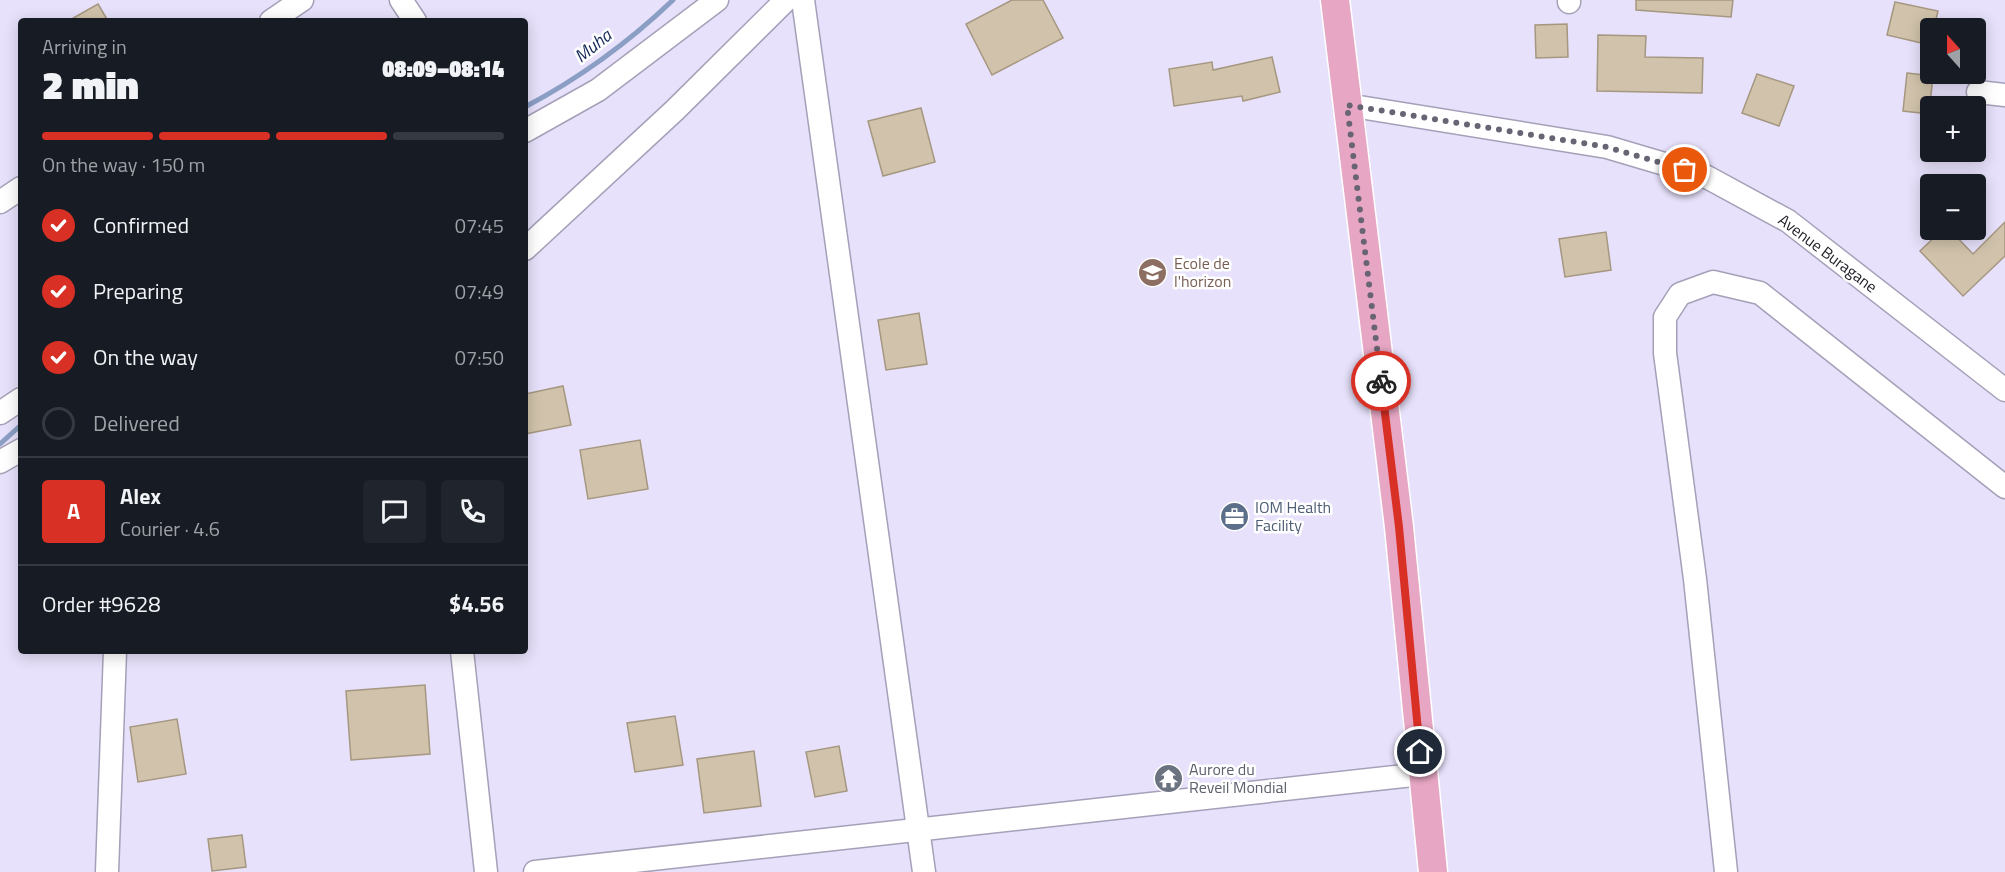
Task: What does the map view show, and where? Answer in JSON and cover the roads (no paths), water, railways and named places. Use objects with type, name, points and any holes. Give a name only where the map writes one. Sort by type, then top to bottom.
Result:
[{"type":"main road","points":[[1335,0],[1399,527],[1433,872]]},
{"type":"street","points":[[401,0],[413,18]]},
{"type":"street","points":[[528,129],[574,106],[598,90],[717,0]]},
{"type":"street","points":[[528,246],[675,110],[786,0]]},
{"type":"street","points":[[803,0],[808,17],[924,872]]},
{"type":"street","points":[[1978,92],[2005,95]]},
{"type":"street","name":"Avenue Buragane","points":[[1347,105],[1607,147],[1705,176],[1788,221],[2005,390]]},
{"type":"street","points":[[0,202],[18,190]]},
{"type":"street","points":[[1726,872],[1695,579],[1665,353],[1665,317],[1680,294],[1713,282],[1760,293],[2005,487]]},
{"type":"street","points":[[0,413],[18,401]]},
{"type":"street","points":[[0,462],[18,452]]},
{"type":"street","points":[[107,872],[115,654]]},
{"type":"street","points":[[462,654],[486,872]]},
{"type":"street","points":[[535,872],[1422,774]]},
{"type":"waterway","name":"Muha","points":[[528,105],[603,59],[673,0]]},
{"type":"waterway","name":"Muha","points":[[0,444],[18,428]]},
{"type":"place","name":"Ecole de l'horizon","points":[[1153,272]]},
{"type":"place","name":"IOM Health Facility","points":[[1234,516]]},
{"type":"place","name":"Aurore du Reveil Mondial","points":[[1168,778]]}]
